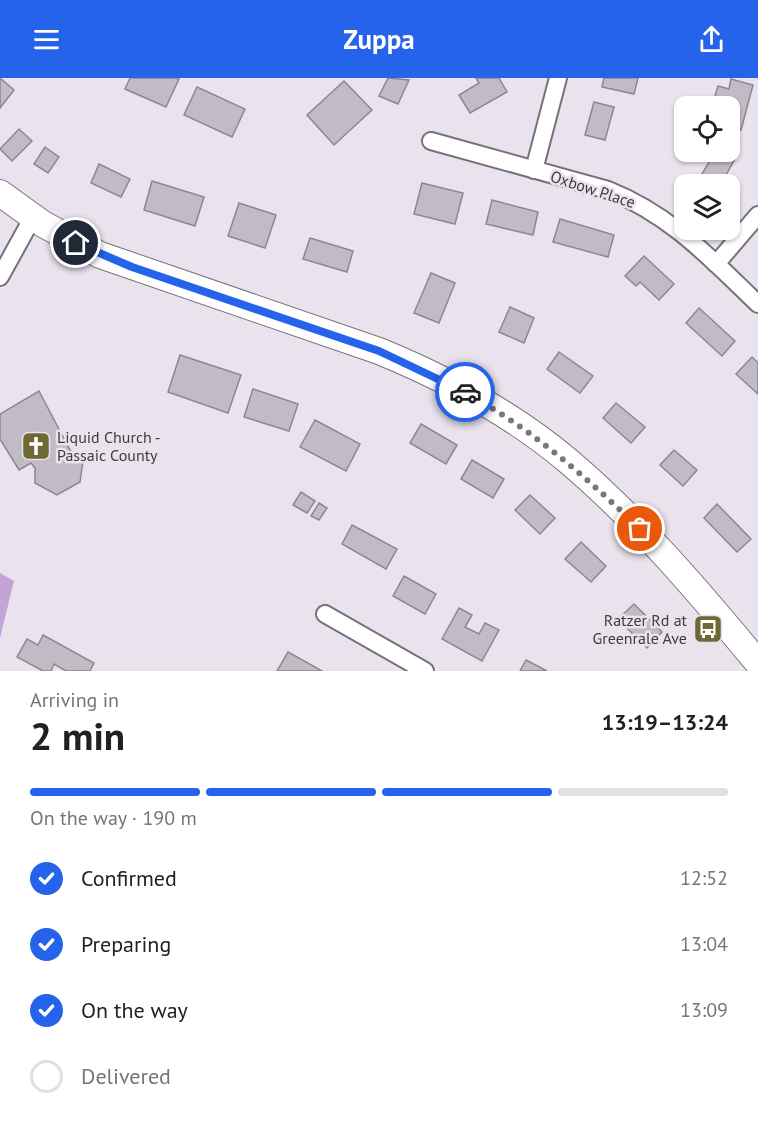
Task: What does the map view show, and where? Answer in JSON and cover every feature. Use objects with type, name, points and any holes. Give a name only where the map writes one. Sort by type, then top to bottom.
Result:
[{"type":"main road","points":[[0,193],[33,217],[100,255],[379,351],[414,366],[488,405],[566,459],[591,481],[640,529],[758,663]]},
{"type":"street","points":[[534,170],[558,78]]},
{"type":"street","name":"Oxbow Place","points":[[431,141],[608,190],[635,201],[684,233],[758,304]]},
{"type":"street","points":[[716,264],[758,215]]},
{"type":"street","points":[[0,277],[33,217]]},
{"type":"street","points":[[325,614],[424,671]]},
{"type":"shaded area","points":[[0,573],[14,581],[0,638]]},
{"type":"building","points":[[0,78],[14,90],[0,108]]},
{"type":"building","points":[[130,78],[179,79],[166,107],[125,89]]},
{"type":"building","points":[[388,78],[409,80],[398,104],[379,96]]},
{"type":"building","points":[[476,78],[499,78],[507,92],[470,113],[459,95],[479,83]]},
{"type":"building","points":[[604,78],[638,78],[634,94],[602,87]]},
{"type":"building","points":[[731,79],[753,85],[741,130],[740,96],[715,96],[718,86],[729,89]]},
{"type":"building","points":[[344,81],[372,110],[334,145],[307,115]]},
{"type":"building","points":[[197,87],[245,109],[232,137],[184,115]]},
{"type":"building","points":[[594,102],[614,107],[605,140],[585,135]]},
{"type":"building","points":[[19,129],[32,141],[12,161],[0,149]]},
{"type":"building","points":[[45,147],[59,157],[48,173],[34,164]]},
{"type":"building","points":[[709,162],[733,162],[727,174],[702,174]]},
{"type":"building","points":[[99,164],[130,179],[121,197],[91,183]]},
{"type":"building","points":[[152,181],[204,197],[195,226],[144,210]]},
{"type":"building","points":[[422,183],[463,193],[455,224],[414,214]]},
{"type":"building","points":[[492,200],[538,212],[533,235],[486,224]]},
{"type":"building","points":[[239,203],[276,215],[265,248],[228,236]]},
{"type":"building","points":[[560,219],[614,235],[608,257],[553,242]]},
{"type":"building","points":[[310,238],[353,251],[347,272],[303,259]]},
{"type":"building","points":[[644,256],[674,284],[659,300],[640,282],[636,286],[625,276]]},
{"type":"building","points":[[431,273],[455,283],[439,323],[414,313]]},
{"type":"building","points":[[510,307],[534,318],[524,343],[499,332]]},
{"type":"building","points":[[699,308],[735,341],[722,356],[686,323]]},
{"type":"building","points":[[559,352],[593,376],[580,393],[547,369]]},
{"type":"building","points":[[180,355],[241,375],[228,413],[168,392]]},
{"type":"building","points":[[752,357],[758,363],[758,394],[736,374]]},
{"type":"building","points":[[253,389],[298,404],[289,431],[244,417]]},
{"type":"building","name":"Liquid Church - Passaic County","points":[[39,391],[70,450],[83,461],[80,482],[57,495],[35,483],[35,468],[31,463],[19,470],[0,439],[0,414]]},
{"type":"building","points":[[616,403],[645,427],[631,443],[603,418]]},
{"type":"building","points":[[315,420],[360,444],[346,471],[300,447]]},
{"type":"building","points":[[421,424],[457,445],[446,464],[410,443]]},
{"type":"building","points":[[674,450],[697,470],[683,486],[660,465]]},
{"type":"building","points":[[472,460],[504,479],[493,498],[461,479]]},
{"type":"building","points":[[301,492],[315,501],[307,513],[293,505]]},
{"type":"building","points":[[530,495],[555,518],[540,534],[515,510]]},
{"type":"building","points":[[319,503],[327,508],[319,520],[311,516]]},
{"type":"building","points":[[717,504],[751,539],[737,552],[704,518]]},
{"type":"building","points":[[352,525],[397,549],[386,569],[342,544]]},
{"type":"building","points":[[581,542],[606,566],[591,582],[565,559]]},
{"type":"building","points":[[404,576],[436,594],[425,614],[393,596]]},
{"type":"building","points":[[634,604],[662,632],[647,648],[618,619]]},
{"type":"building","points":[[459,608],[472,615],[465,627],[479,634],[485,623],[499,630],[482,661],[442,639]]},
{"type":"building","points":[[43,635],[94,663],[90,671],[66,671],[54,664],[51,671],[43,671],[17,657],[27,639],[38,645]]},
{"type":"building","points":[[288,652],[322,671],[277,671]]},
{"type":"building","points":[[526,660],[547,671],[520,671]]},
{"type":"way so far","points":[[465,392],[509,418],[566,459],[640,529]]},
{"type":"place","name":"Liquid Church - Passaic County","points":[[36,446]]},
{"type":"place","name":"Ratzer Rd at Greenrale Ave","points":[[708,629]]},
{"type":"route","points":[[76,243],[132,267],[379,351],[465,392]]}]
